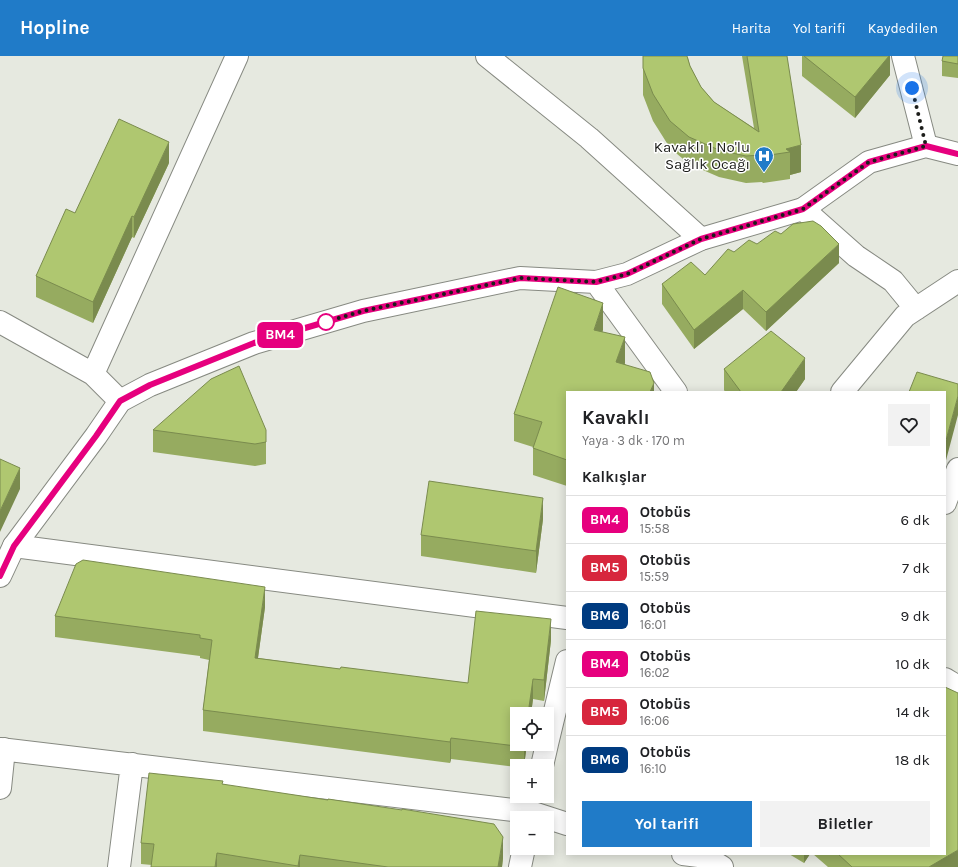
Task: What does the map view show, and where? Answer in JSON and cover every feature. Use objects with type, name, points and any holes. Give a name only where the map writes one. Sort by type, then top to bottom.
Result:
[{"type":"street","points":[[94,374],[238,56]]},
{"type":"street","points":[[487,56],[589,138],[701,239]]},
{"type":"street","points":[[904,57],[926,146]]},
{"type":"street","points":[[0,576],[14,546],[96,436],[120,401],[150,385],[254,343],[363,311],[520,278],[596,282],[627,274],[701,239],[803,209],[869,162],[926,146],[958,154]]},
{"type":"street","points":[[803,209],[856,256],[893,281],[916,309]]},
{"type":"street","points":[[843,391],[905,316],[958,281]]},
{"type":"street","points":[[596,282],[675,391]]},
{"type":"street","points":[[0,322],[94,374],[120,401]]},
{"type":"street","points":[[946,500],[958,469]]},
{"type":"street","points":[[14,546],[566,618]]},
{"type":"street","points":[[554,715],[566,666]]},
{"type":"street","points":[[946,680],[958,687]]},
{"type":"street","points":[[0,788],[2,749],[531,809],[566,824]]},
{"type":"street","points":[[119,867],[132,764]]},
{"type":"street","points":[[520,867],[523,855]]},
{"type":"street","points":[[687,855],[710,861]]},
{"type":"building","points":[[643,56],[687,56],[690,66],[701,87],[714,102],[759,132],[747,56],[787,56],[801,145],[786,149],[790,152],[763,156],[746,156],[719,150],[689,137],[670,121],[653,94],[643,68]]},
{"type":"building","points":[[804,56],[889,56],[855,97]]},
{"type":"building","points":[[943,56],[958,56],[958,64],[942,61]]},
{"type":"building","points":[[119,119],[169,142],[134,217],[132,216],[93,302],[36,276],[66,209],[75,213]]},
{"type":"building","points":[[813,221],[821,226],[839,244],[766,312],[743,290],[694,330],[662,284],[691,262],[705,275],[728,249],[734,252],[749,240],[757,244],[775,231],[781,234],[793,224]]},
{"type":"building","points":[[558,287],[603,303],[594,330],[625,337],[616,362],[650,372],[654,383],[650,391],[566,391],[566,460],[533,448],[542,422],[514,414]]},
{"type":"building","points":[[771,331],[805,358],[782,391],[740,391],[724,369]]},
{"type":"building","points":[[239,366],[266,430],[266,442],[255,444],[153,430],[211,379]]},
{"type":"building","points":[[917,372],[958,384],[958,396],[946,440],[946,391],[909,391]]},
{"type":"building","points":[[0,459],[20,468],[0,511]]},
{"type":"building","points":[[429,481],[543,498],[536,551],[421,535]]},
{"type":"building","points":[[83,560],[265,587],[255,658],[340,669],[341,667],[468,683],[476,611],[551,619],[544,680],[533,679],[529,707],[510,707],[510,745],[451,738],[450,742],[203,710],[212,640],[200,638],[200,635],[55,616],[76,564]]},
{"type":"building","points":[[946,687],[958,693],[958,850],[929,867],[852,867],[839,855],[946,855]]},
{"type":"building","points":[[149,773],[223,781],[222,784],[328,800],[402,809],[494,824],[503,837],[498,867],[388,867],[300,855],[298,866],[217,853],[215,867],[151,867],[154,844],[141,843]]},
{"type":"bus line","name":"BM4","points":[[0,576],[14,546],[96,436],[120,401],[150,385],[254,343],[363,311],[520,278],[596,282],[627,274],[701,239],[803,209],[869,162],[926,146],[958,154]]},
{"type":"place","name":"Kavaklı 1 No'lu Sağlık Ocağı","points":[[764,173]]},
{"type":"route","points":[[326,322],[322,323],[363,311],[520,278],[596,282],[627,274],[701,239],[803,209],[869,162],[926,146],[912,88]]}]
